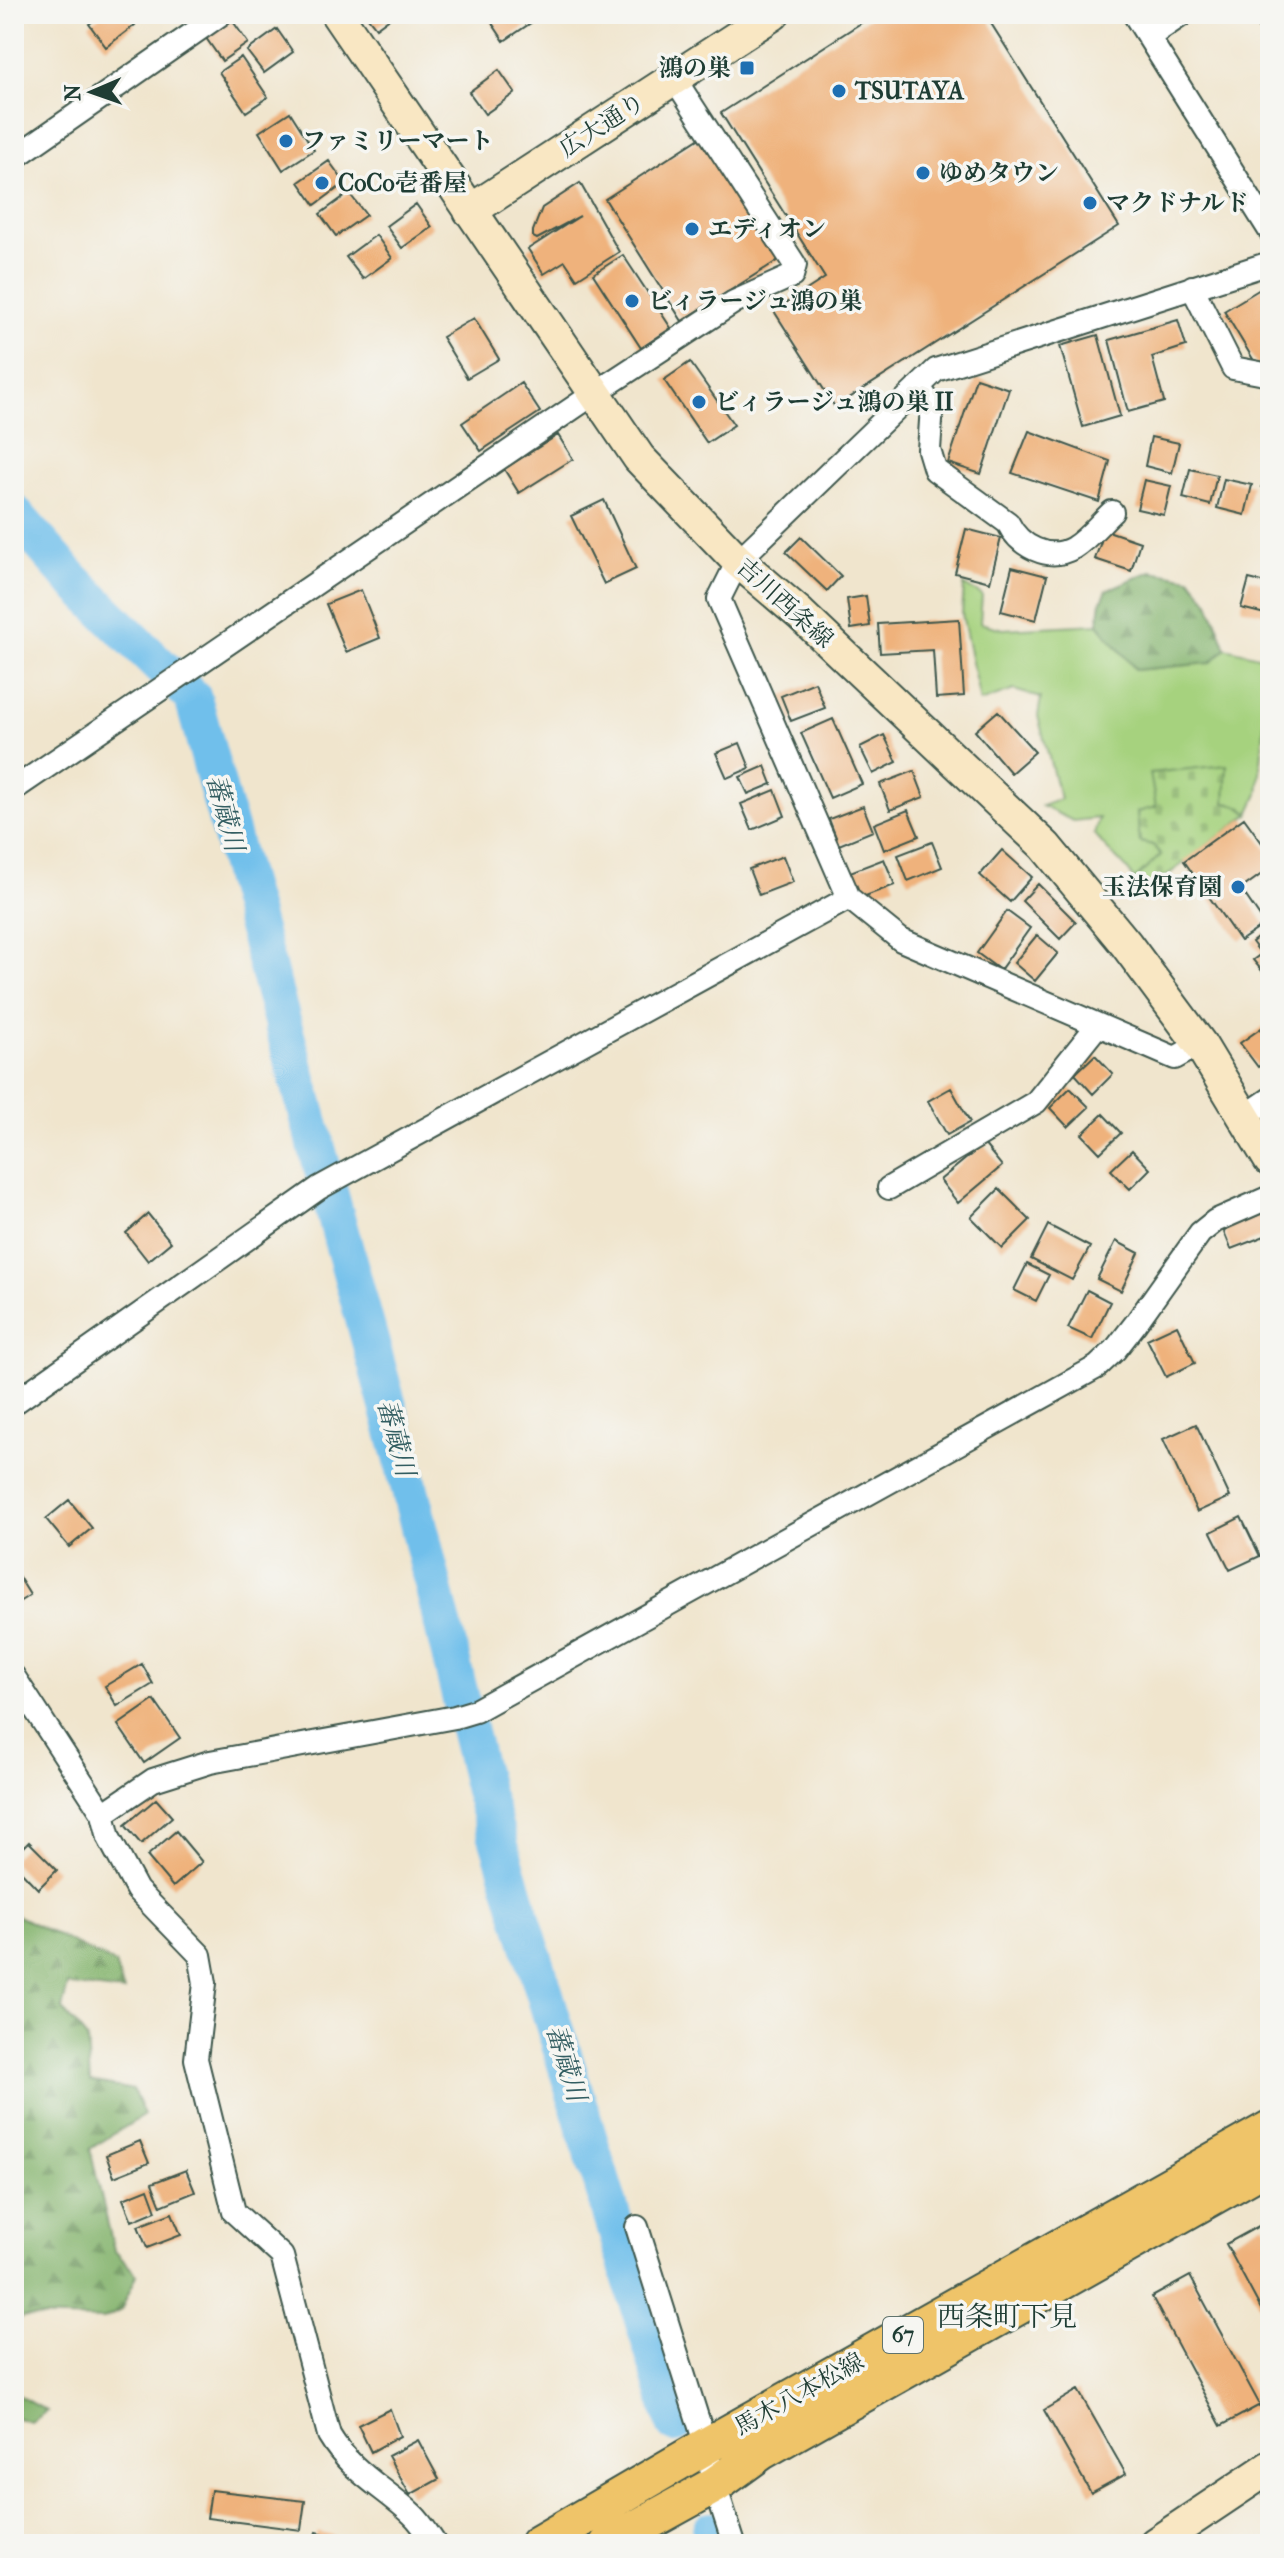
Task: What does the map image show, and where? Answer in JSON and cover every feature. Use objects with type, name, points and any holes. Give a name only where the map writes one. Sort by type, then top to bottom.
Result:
[{"type":"main road","name":"吉川西条線","points":[[337,14],[639,458],[738,561],[800,614],[1045,846],[1126,944],[1200,1044],[1258,1108],[1270,1160]]},
{"type":"main road","name":"広大通り","points":[[470,211],[773,14]]},
{"type":"main road","name":"馬木八本松線","points":[[538,2544],[1270,2129]]},
{"type":"main road","name":"馬木八本松線","points":[[608,2544],[715,2485],[762,2451],[1270,2164]]},
{"type":"main road","points":[[1155,2544],[1269,2468]]},
{"type":"street","points":[[14,158],[221,14]]},
{"type":"street","points":[[1134,14],[1270,231]]},
{"type":"street","points":[[1149,37],[1183,14]]},
{"type":"street","points":[[14,789],[595,393],[734,302],[792,276],[795,265],[674,78]]},
{"type":"street","points":[[1200,1044],[1175,1058],[1097,1026],[901,940],[849,898],[719,599],[738,561],[936,370],[1270,263]]},
{"type":"street","points":[[1192,287],[1233,368],[1270,375]]},
{"type":"street","points":[[919,387],[932,406],[929,450],[935,470],[1008,523],[1014,536],[1026,547],[1049,552],[1069,550],[1112,512]]},
{"type":"street","points":[[14,1403],[327,1183],[849,898]]},
{"type":"street","points":[[889,1188],[1036,1102],[1097,1026]]},
{"type":"street","points":[[103,1814],[153,1780],[210,1762],[465,1714],[1097,1367],[1136,1323],[1200,1233],[1215,1221],[1270,1197]]},
{"type":"street","points":[[14,1677],[103,1814],[109,1838],[137,1890],[200,1955],[205,1983],[196,2059],[234,2212],[282,2256],[329,2435],[340,2453],[381,2491],[412,2514],[435,2544]]},
{"type":"street","points":[[637,2227],[734,2544]]},
{"type":"green space","points":[[1151,571],[1190,578],[1209,602],[1226,648],[1210,663],[1136,670],[1098,624],[1101,602],[1107,590]]},
{"type":"green space","points":[[964,585],[982,595],[980,623],[1003,629],[1098,624],[1136,670],[1210,663],[1226,648],[1270,659],[1258,794],[1249,814],[1239,806],[1219,803],[1137,812],[1140,842],[1153,845],[1161,855],[1135,880],[1094,834],[1099,818],[1073,821],[1042,806],[1060,799],[1038,716],[1041,698],[1014,690],[980,702],[962,614]]},
{"type":"green space","points":[[1227,765],[1225,803],[1238,806],[1249,814],[1145,892],[1133,881],[1161,855],[1153,845],[1140,842],[1137,812],[1156,807],[1150,773]]},
{"type":"green space","points":[[14,1914],[115,1964],[124,1992],[68,1985],[62,2009],[87,2039],[90,2082],[133,2090],[144,2115],[90,2149],[114,2250],[137,2275],[121,2310],[104,2319],[24,2317],[14,2323]]},
{"type":"green space","points":[[14,2393],[47,2411],[30,2422],[14,2417]]},
{"type":"building","points":[[103,14],[127,14],[135,25],[106,47],[89,24]]},
{"type":"building","points":[[365,14],[395,14],[376,28]]},
{"type":"building","points":[[486,14],[544,14],[504,41]]},
{"type":"building","name":"ゆめタウン","points":[[875,14],[985,14],[1119,226],[835,407],[774,311],[825,278],[721,113]]},
{"type":"building","points":[[1258,14],[1270,14],[1270,41],[1257,27],[1262,24]]},
{"type":"building","points":[[232,20],[248,43],[222,61],[206,38]]},
{"type":"building","points":[[277,29],[293,52],[264,73],[247,51]]},
{"type":"building","points":[[241,57],[268,97],[246,112],[219,72]]},
{"type":"building","points":[[499,70],[515,93],[485,114],[469,92]]},
{"type":"building","name":"ファミリーマート","points":[[290,112],[314,150],[283,170],[259,132]]},
{"type":"building","name":"エディオン","points":[[703,136],[780,259],[682,321],[605,199]]},
{"type":"building","name":"CoCo壱番屋","points":[[329,161],[345,183],[315,205],[299,182]]},
{"type":"building","points":[[580,183],[619,252],[577,279],[565,261],[544,274],[528,249],[580,216],[537,239],[533,237],[533,231],[542,208]]},
{"type":"building","points":[[349,193],[366,215],[336,236],[320,214]]},
{"type":"building","points":[[416,204],[432,227],[402,248],[386,226]]},
{"type":"building","points":[[376,235],[392,258],[363,279],[346,257]]},
{"type":"building","name":"ビィラージュ鴻の巣","points":[[623,255],[671,328],[641,348],[593,274]]},
{"type":"building","points":[[1265,286],[1270,294],[1270,366],[1256,364],[1224,311]]},
{"type":"building","points":[[474,318],[499,359],[467,378],[442,337]]},
{"type":"building","points":[[1178,320],[1186,346],[1152,357],[1164,402],[1128,412],[1109,340]]},
{"type":"building","points":[[1098,335],[1120,416],[1083,427],[1060,346]]},
{"type":"building","name":"ビィラージュ鴻の巣 II","points":[[690,362],[734,425],[707,443],[664,380]]},
{"type":"building","points":[[976,378],[1009,389],[981,474],[948,463]]},
{"type":"building","points":[[521,383],[540,412],[481,451],[462,423]]},
{"type":"building","points":[[1029,431],[1110,461],[1099,502],[1012,473]]},
{"type":"building","points":[[558,435],[573,459],[519,493],[504,469]]},
{"type":"building","points":[[1151,437],[1179,443],[1172,473],[1145,466]]},
{"type":"building","points":[[1270,458],[1270,489],[1262,487]]},
{"type":"building","points":[[1190,469],[1217,475],[1210,505],[1183,498]]},
{"type":"building","points":[[1224,479],[1252,485],[1245,515],[1217,508]]},
{"type":"building","points":[[1144,480],[1171,486],[1164,515],[1137,509]]},
{"type":"building","points":[[604,500],[636,569],[604,584],[571,516]]},
{"type":"building","points":[[966,529],[1001,538],[990,582],[955,573]]},
{"type":"building","points":[[1105,530],[1140,542],[1131,571],[1095,559]]},
{"type":"building","points":[[801,537],[841,576],[827,591],[786,552]]},
{"type":"building","points":[[1012,567],[1047,576],[1036,620],[1001,611]]},
{"type":"building","points":[[1249,579],[1270,584],[1269,615],[1241,608]]},
{"type":"building","points":[[361,590],[380,638],[346,652],[326,604]]},
{"type":"building","points":[[866,596],[870,626],[851,629],[847,599]]},
{"type":"building","points":[[959,619],[964,696],[936,698],[933,650],[880,653],[878,624]]},
{"type":"building","points":[[815,682],[825,708],[791,721],[781,696]]},
{"type":"building","points":[[998,711],[1035,752],[1011,773],[975,731]]},
{"type":"building","points":[[833,719],[862,784],[830,798],[801,733]]},
{"type":"building","points":[[884,735],[897,762],[873,774],[860,747]]},
{"type":"building","points":[[740,743],[750,768],[727,778],[716,753]]},
{"type":"building","points":[[765,766],[772,784],[748,794],[740,777]]},
{"type":"building","points":[[914,771],[924,797],[890,810],[880,784]]},
{"type":"building","points":[[775,790],[785,816],[752,830],[741,804]]},
{"type":"building","points":[[863,806],[873,831],[839,845],[829,819]]},
{"type":"building","points":[[908,810],[919,836],[884,850],[874,824]]},
{"type":"building","points":[[1244,818],[1270,854],[1270,868],[1241,889],[1265,924],[1240,941],[1184,861]]},
{"type":"building","points":[[932,842],[942,867],[908,881],[898,855]]},
{"type":"building","points":[[1002,850],[1032,877],[1010,902],[980,875]]},
{"type":"building","points":[[783,856],[793,882],[759,895],[749,869]]},
{"type":"building","points":[[884,859],[895,885],[860,898],[850,872]]},
{"type":"building","points":[[1038,884],[1076,922],[1060,939],[1022,901]]},
{"type":"building","points":[[1007,911],[1030,928],[1000,970],[977,953]]},
{"type":"building","points":[[1270,928],[1270,975],[1267,977],[1253,960],[1261,954],[1252,942]]},
{"type":"building","points":[[1037,935],[1058,953],[1035,981],[1014,963]]},
{"type":"building","points":[[1270,1022],[1270,1058],[1258,1067],[1240,1043]]},
{"type":"building","points":[[1095,1055],[1113,1074],[1093,1094],[1075,1074]]},
{"type":"building","points":[[951,1088],[970,1122],[947,1135],[928,1101]]},
{"type":"building","points":[[1070,1088],[1089,1107],[1068,1127],[1050,1108]]},
{"type":"building","points":[[1103,1114],[1121,1133],[1100,1153],[1082,1134]]},
{"type":"building","points":[[984,1144],[1002,1166],[958,1203],[940,1180]]},
{"type":"building","points":[[1132,1150],[1150,1169],[1130,1189],[1111,1170]]},
{"type":"building","points":[[999,1189],[1030,1220],[1002,1248],[971,1217]]},
{"type":"building","points":[[1265,1212],[1270,1234],[1231,1249],[1223,1229]]},
{"type":"building","points":[[148,1214],[171,1242],[148,1261],[126,1233]]},
{"type":"building","points":[[1048,1225],[1090,1247],[1072,1280],[1031,1259]]},
{"type":"building","points":[[1116,1241],[1139,1253],[1121,1291],[1097,1279]]},
{"type":"building","points":[[1027,1264],[1049,1275],[1036,1301],[1014,1290]]},
{"type":"building","points":[[1087,1290],[1110,1302],[1092,1339],[1068,1328]]},
{"type":"building","points":[[1177,1325],[1195,1363],[1166,1377],[1147,1339]]},
{"type":"building","points":[[1196,1424],[1230,1497],[1197,1512],[1163,1439]]},
{"type":"building","points":[[69,1500],[92,1528],[69,1547],[46,1519]]},
{"type":"building","points":[[1241,1517],[1260,1556],[1230,1570],[1211,1532]]},
{"type":"building","points":[[14,1569],[30,1595],[14,1605]]},
{"type":"building","points":[[142,1664],[153,1684],[117,1706],[105,1686]]},
{"type":"building","points":[[154,1700],[180,1738],[144,1763],[118,1725]]},
{"type":"building","points":[[156,1799],[172,1817],[141,1844],[125,1825]]},
{"type":"building","points":[[176,1831],[202,1862],[173,1887],[147,1856]]},
{"type":"building","points":[[29,1842],[57,1870],[38,1889],[14,1864],[14,1857]]},
{"type":"building","points":[[140,2141],[149,2163],[114,2177],[106,2155]]},
{"type":"building","points":[[186,2170],[195,2192],[161,2206],[152,2183]]},
{"type":"building","points":[[148,2189],[156,2211],[132,2221],[123,2199]]},
{"type":"building","points":[[172,2213],[181,2235],[147,2248],[138,2226]]},
{"type":"building","points":[[1264,2223],[1270,2233],[1270,2326],[1226,2244]]},
{"type":"building","points":[[1190,2276],[1260,2405],[1221,2426],[1152,2297]]},
{"type":"building","points":[[1078,2390],[1126,2474],[1091,2493],[1044,2410]]},
{"type":"building","points":[[390,2409],[400,2436],[371,2452],[358,2425]]},
{"type":"building","points":[[418,2440],[439,2479],[410,2495],[388,2456]]},
{"type":"building","points":[[211,2490],[305,2501],[301,2530],[207,2518]]},
{"type":"building","points":[[317,2532],[347,2540],[346,2544],[313,2544]]},
{"type":"waterway","name":"蕃蔵川","points":[[14,513],[72,579],[193,698],[402,1457],[483,1790],[675,2424]]},
{"type":"waterway","name":"蕃蔵川","points":[[711,2530],[715,2544]]},
{"type":"place","name":"鴻の巣","points":[[747,68]]},
{"type":"place","name":"TSUTAYA","points":[[839,91]]},
{"type":"place","name":"ファミリーマート","points":[[286,141]]},
{"type":"place","name":"ゆめタウン","points":[[923,173]]},
{"type":"place","name":"CoCo壱番屋","points":[[322,183]]},
{"type":"place","name":"マクドナルド","points":[[1090,203]]},
{"type":"place","name":"エディオン","points":[[692,229]]},
{"type":"place","name":"ビィラージュ鴻の巣","points":[[632,301]]},
{"type":"place","name":"ビィラージュ鴻の巣 II","points":[[699,402]]},
{"type":"place","name":"玉法保育園","points":[[1238,887]]},
{"type":"district","name":"西条町下見","points":[[1007,2316]]}]
